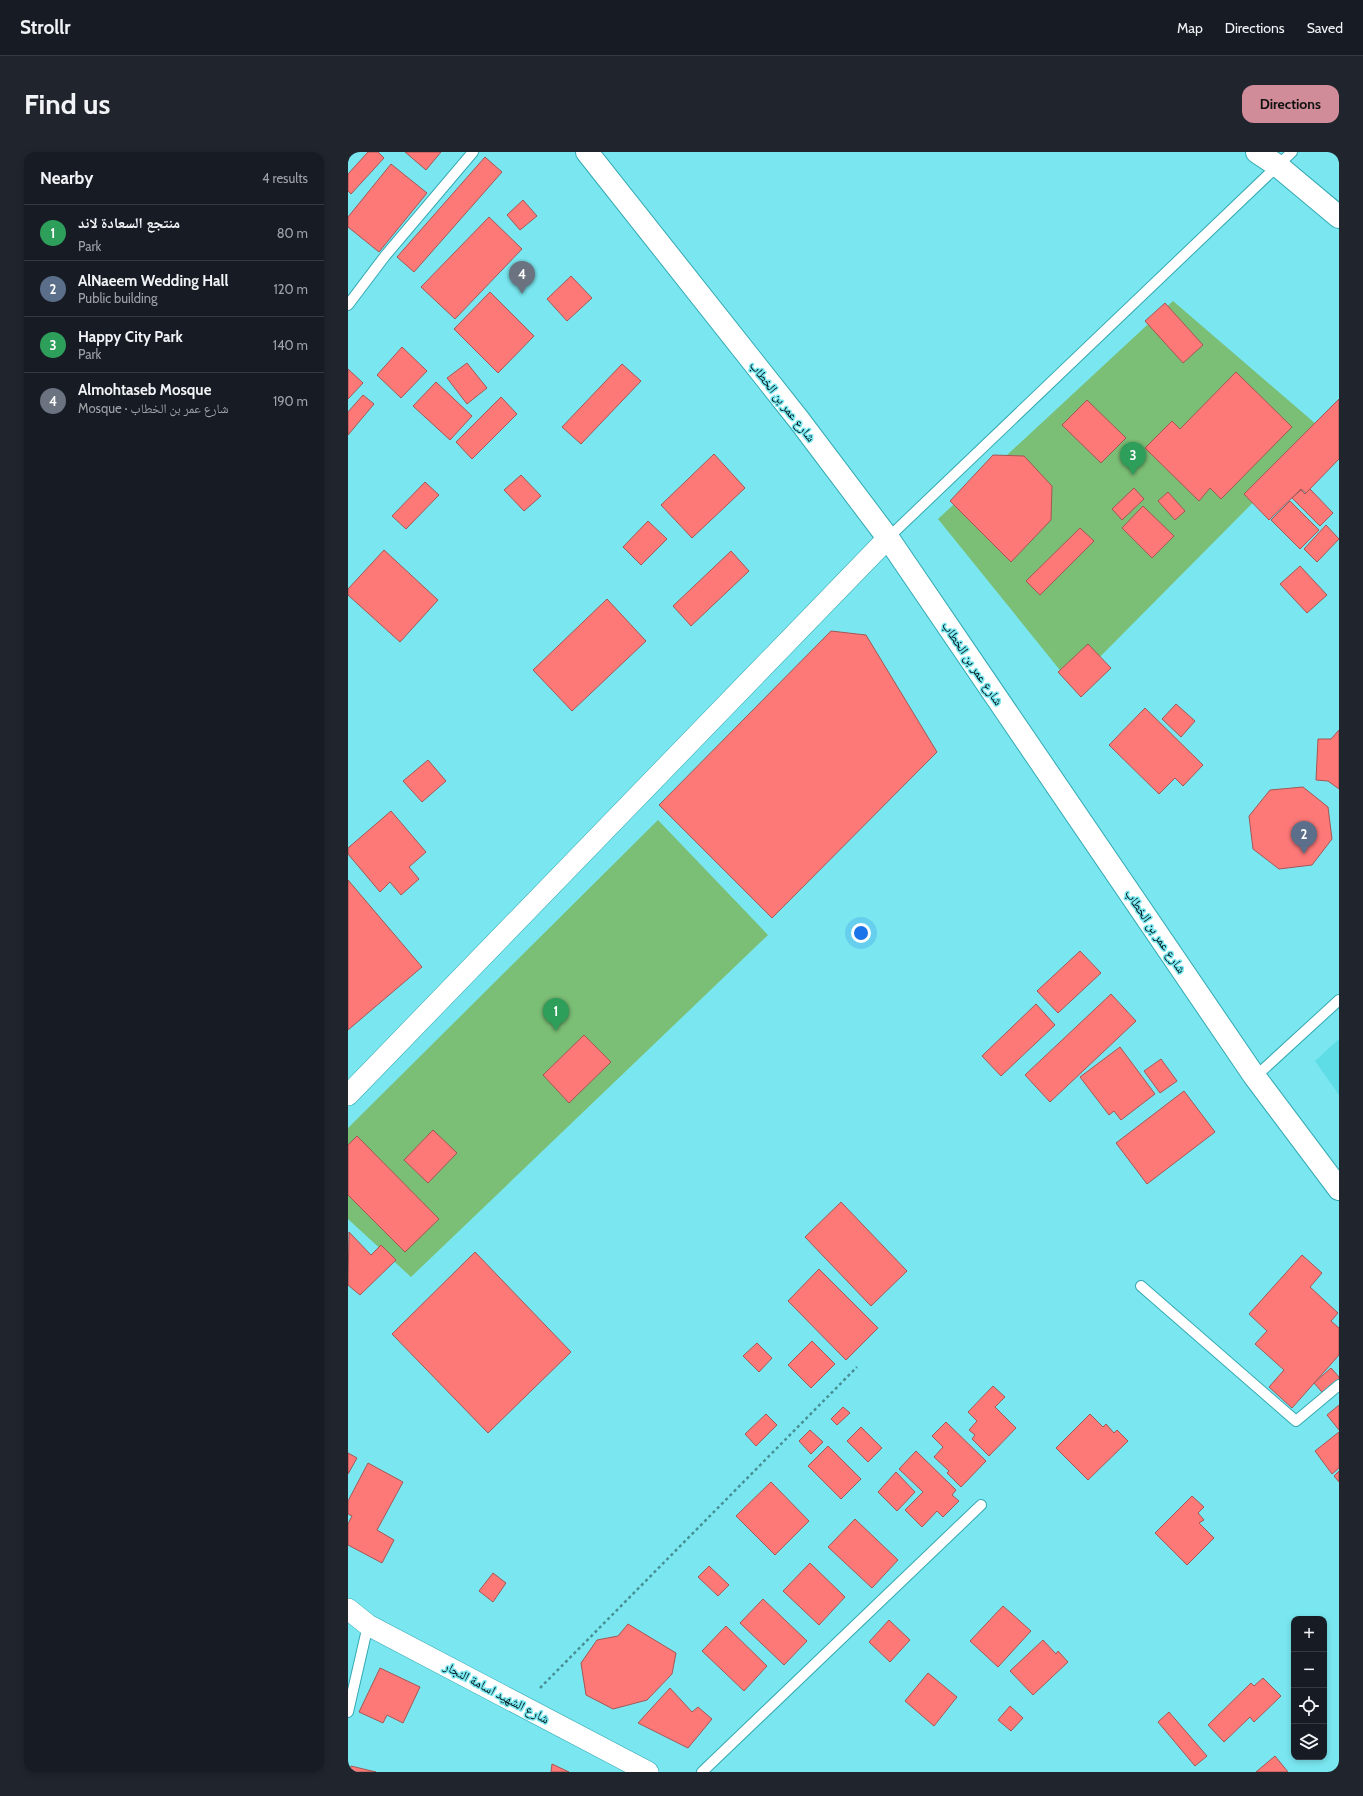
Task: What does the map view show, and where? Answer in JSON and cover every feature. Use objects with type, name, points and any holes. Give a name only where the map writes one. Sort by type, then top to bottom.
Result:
[{"type":"main road","name":"شارع عمر بن الخطاب","points":[[587,152],[799,420],[888,538],[1255,1077],[1339,1189]]},
{"type":"main road","points":[[1257,152],[1285,159],[1339,217]]},
{"type":"street","points":[[348,1095],[888,538]]},
{"type":"street","name":"شارع الشهيد اسامة النجار","points":[[348,1609],[368,1625],[648,1772]]},
{"type":"lane","points":[[348,305],[385,256],[473,152]]},
{"type":"lane","points":[[888,538],[1285,159]]},
{"type":"lane","points":[[1255,1077],[1339,1000]]},
{"type":"lane","points":[[1141,1286],[1296,1421],[1339,1386]]},
{"type":"lane","points":[[702,1772],[981,1505]]},
{"type":"lane","points":[[348,1712],[368,1625]]},
{"type":"path","points":[[522,1705],[857,1367]]},
{"type":"shaded area","points":[[1339,1039],[1339,1095],[1315,1061]]},
{"type":"green space","points":[[1173,301],[1324,431],[1072,685],[938,519]]},
{"type":"green space","points":[[658,820],[768,935],[411,1277],[348,1219],[348,1128]]},
{"type":"building","points":[[368,152],[378,152],[384,158],[351,194],[348,191],[348,174]]},
{"type":"building","points":[[405,152],[441,152],[426,170]]},
{"type":"building","points":[[485,157],[502,172],[414,272],[397,257]]},
{"type":"building","points":[[391,164],[427,193],[379,252],[348,227],[348,217]]},
{"type":"building","points":[[523,200],[537,216],[520,230],[507,215]]},
{"type":"building","points":[[489,217],[522,249],[455,319],[421,287]]},
{"type":"building","points":[[571,276],[592,298],[567,321],[547,299]]},
{"type":"building","points":[[490,292],[534,336],[498,373],[454,329]]},
{"type":"building","points":[[1165,303],[1203,345],[1183,363],[1145,321]]},
{"type":"building","points":[[402,347],[427,371],[401,398],[377,375]]},
{"type":"building","points":[[467,363],[487,388],[467,404],[447,378]]},
{"type":"building","points":[[622,364],[641,381],[581,444],[562,427]]},
{"type":"building","points":[[348,369],[363,383],[348,399]]},
{"type":"building","points":[[1236,372],[1292,427],[1221,499],[1210,488],[1199,501],[1145,448],[1172,421],[1180,429]]},
{"type":"building","points":[[436,382],[472,416],[450,440],[413,406]]},
{"type":"building","points":[[363,395],[374,404],[348,435],[348,412]]},
{"type":"building","points":[[501,397],[517,414],[472,459],[456,442]]},
{"type":"building","points":[[1339,399],[1339,459],[1306,493],[1301,489],[1269,520],[1244,494]]},
{"type":"building","points":[[1087,400],[1126,438],[1101,463],[1062,425]]},
{"type":"building","points":[[714,454],[745,488],[692,538],[661,505]]},
{"type":"building","points":[[993,455],[1024,456],[1052,486],[1051,520],[1011,562],[950,501]]},
{"type":"building","points":[[521,475],[541,496],[524,511],[504,490]]},
{"type":"building","points":[[425,482],[439,495],[406,529],[392,516]]},
{"type":"building","points":[[1134,488],[1144,499],[1122,520],[1112,509]]},
{"type":"building","points":[[1310,489],[1333,513],[1320,526],[1292,498],[1301,490],[1305,494]]},
{"type":"building","points":[[1168,492],[1185,511],[1175,520],[1158,501]]},
{"type":"building","points":[[1290,501],[1319,530],[1300,549],[1271,520]]},
{"type":"building","points":[[1143,506],[1174,536],[1152,558],[1122,528]]},
{"type":"building","points":[[648,521],[667,539],[641,565],[623,547]]},
{"type":"building","points":[[1326,525],[1339,539],[1317,562],[1304,549]]},
{"type":"building","points":[[1080,528],[1094,541],[1040,595],[1026,581]]},
{"type":"building","points":[[384,550],[438,600],[400,642],[348,595],[348,589]]},
{"type":"building","points":[[731,551],[749,571],[691,626],[673,606]]},
{"type":"building","points":[[1300,566],[1327,595],[1307,613],[1280,584]]},
{"type":"building","points":[[607,599],[646,641],[572,711],[533,670]]},
{"type":"building","points":[[831,631],[866,635],[937,752],[772,918],[659,805]]},
{"type":"building","points":[[1088,644],[1111,668],[1081,697],[1058,672]]},
{"type":"building","points":[[1176,704],[1195,721],[1181,737],[1162,719]]},
{"type":"building","points":[[1145,708],[1203,765],[1183,786],[1175,778],[1159,794],[1109,745]]},
{"type":"building","points":[[1339,730],[1339,789],[1328,781],[1316,780],[1318,739],[1331,739]]},
{"type":"building","points":[[428,760],[446,781],[422,802],[403,781]]},
{"type":"building","points":[[1303,787],[1328,807],[1332,839],[1312,865],[1279,869],[1253,849],[1249,816],[1270,790]]},
{"type":"building","points":[[391,811],[426,852],[409,867],[419,879],[401,895],[390,882],[380,892],[348,854],[348,848]]},
{"type":"building","points":[[348,880],[422,967],[348,1030]]},
{"type":"building","points":[[1080,951],[1101,973],[1058,1013],[1037,991]]},
{"type":"building","points":[[1111,994],[1136,1021],[1050,1102],[1025,1075]]},
{"type":"building","points":[[1036,1004],[1055,1025],[1001,1076],[982,1056]]},
{"type":"building","points":[[584,1035],[611,1062],[569,1103],[543,1075]]},
{"type":"building","points":[[1120,1047],[1155,1094],[1121,1120],[1114,1111],[1109,1115],[1080,1077]]},
{"type":"building","points":[[1161,1059],[1177,1081],[1160,1093],[1144,1071]]},
{"type":"building","points":[[1184,1091],[1215,1132],[1147,1184],[1116,1143]]},
{"type":"building","points":[[433,1130],[457,1153],[428,1183],[404,1160]]},
{"type":"building","points":[[357,1136],[439,1219],[405,1252],[348,1195],[348,1145]]},
{"type":"building","points":[[841,1202],[907,1271],[871,1306],[805,1237]]},
{"type":"building","points":[[349,1232],[371,1255],[381,1245],[396,1260],[360,1295],[348,1285]]},
{"type":"building","points":[[475,1252],[571,1352],[488,1433],[392,1334]]},
{"type":"building","points":[[1302,1255],[1322,1273],[1310,1287],[1338,1313],[1331,1321],[1339,1328],[1339,1355],[1292,1408],[1269,1387],[1284,1370],[1255,1344],[1267,1331],[1249,1314]]},
{"type":"building","points":[[819,1269],[878,1328],[846,1360],[788,1301]]},
{"type":"building","points":[[812,1341],[835,1364],[811,1388],[788,1365]]},
{"type":"building","points":[[757,1343],[772,1358],[759,1372],[743,1356]]},
{"type":"building","points":[[1331,1368],[1339,1377],[1339,1391],[1329,1400],[1314,1383]]},
{"type":"building","points":[[993,1386],[1005,1397],[995,1407],[1016,1428],[989,1456],[972,1439],[975,1435],[969,1430],[977,1421],[968,1412]]},
{"type":"building","points":[[1339,1405],[1339,1430],[1327,1415]]},
{"type":"building","points":[[843,1407],[850,1413],[837,1425],[831,1419]]},
{"type":"building","points":[[766,1414],[777,1425],[756,1446],[745,1434]]},
{"type":"building","points":[[1090,1414],[1103,1427],[1106,1424],[1114,1433],[1117,1430],[1128,1441],[1088,1480],[1056,1448]]},
{"type":"building","points":[[946,1422],[986,1461],[961,1487],[947,1473],[949,1471],[934,1457],[943,1447],[932,1436]]},
{"type":"building","points":[[861,1427],[882,1448],[868,1462],[847,1441]]},
{"type":"building","points":[[810,1430],[823,1442],[811,1454],[799,1441]]},
{"type":"building","points":[[1339,1432],[1339,1468],[1332,1474],[1315,1451]]},
{"type":"building","points":[[828,1446],[861,1479],[841,1499],[808,1466]]},
{"type":"building","points":[[916,1451],[956,1490],[952,1495],[959,1501],[943,1517],[937,1511],[922,1527],[905,1510],[923,1492],[899,1469]]},
{"type":"building","points":[[348,1453],[357,1458],[348,1474]]},
{"type":"building","points":[[368,1463],[403,1482],[377,1530],[394,1540],[382,1563],[348,1545],[348,1524],[352,1516],[348,1514],[348,1501]]},
{"type":"building","points":[[1339,1471],[1339,1482],[1334,1476]]},
{"type":"building","points":[[896,1472],[915,1492],[897,1511],[878,1492]]},
{"type":"building","points":[[771,1482],[809,1521],[775,1555],[736,1516]]},
{"type":"building","points":[[1192,1496],[1204,1507],[1198,1513],[1204,1520],[1199,1523],[1214,1538],[1187,1565],[1155,1533]]},
{"type":"building","points":[[855,1519],[898,1560],[872,1588],[828,1547]]},
{"type":"building","points":[[810,1563],[845,1597],[819,1625],[783,1591]]},
{"type":"building","points":[[709,1566],[729,1585],[718,1596],[698,1577]]},
{"type":"building","points":[[493,1573],[506,1583],[493,1602],[479,1591]]},
{"type":"building","points":[[763,1599],[807,1641],[784,1665],[740,1623]]},
{"type":"building","points":[[1003,1606],[1031,1631],[998,1667],[970,1641]]},
{"type":"building","points":[[889,1620],[910,1640],[890,1662],[869,1642]]},
{"type":"building","points":[[628,1624],[676,1653],[672,1674],[647,1700],[613,1709],[586,1695],[581,1663],[597,1640],[618,1636]]},
{"type":"building","points":[[726,1626],[767,1666],[744,1691],[702,1651]]},
{"type":"building","points":[[1043,1640],[1056,1654],[1058,1651],[1068,1662],[1033,1695],[1010,1671]]},
{"type":"building","points":[[380,1668],[420,1687],[403,1723],[387,1715],[383,1723],[359,1712]]},
{"type":"building","points":[[928,1673],[957,1697],[934,1726],[905,1701]]},
{"type":"building","points":[[1263,1678],[1281,1696],[1254,1722],[1250,1717],[1224,1742],[1208,1725],[1251,1683],[1254,1686]]},
{"type":"building","points":[[670,1688],[692,1712],[698,1707],[712,1719],[688,1748],[638,1723]]},
{"type":"building","points":[[1010,1706],[1023,1718],[1011,1731],[998,1720]]},
{"type":"building","points":[[1169,1712],[1207,1756],[1195,1766],[1158,1722]]},
{"type":"building","points":[[1275,1756],[1288,1772],[1256,1772]]},
{"type":"building","points":[[552,1764],[569,1772],[551,1772]]},
{"type":"building","points":[[351,1766],[376,1772],[350,1772]]},
{"type":"place","name":"Almohtaseb Mosque","points":[[522,294]]},
{"type":"place","name":"Happy City Park","points":[[1133,475]]},
{"type":"place","name":"AlNaeem Wedding Hall","points":[[1304,854]]},
{"type":"place","name":"منتجع السعادة لاند","points":[[556,1031]]}]
